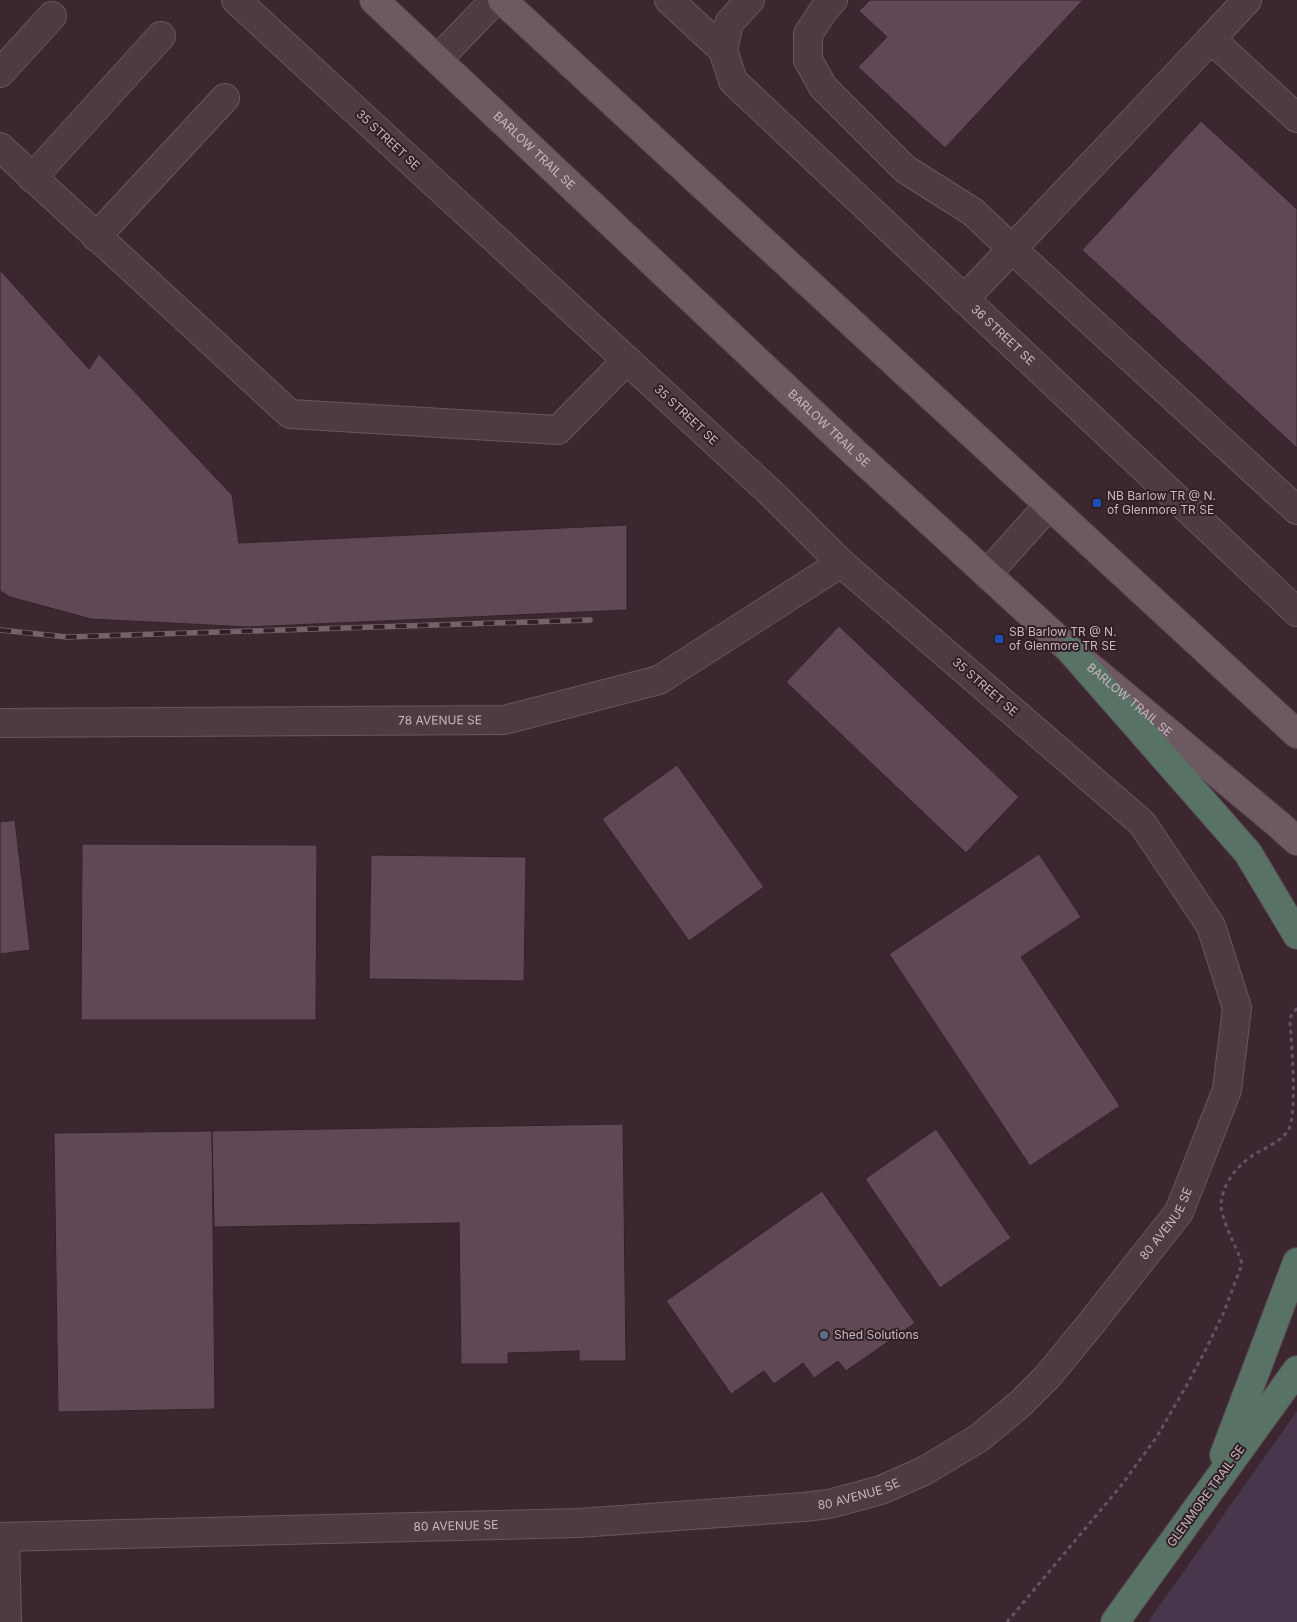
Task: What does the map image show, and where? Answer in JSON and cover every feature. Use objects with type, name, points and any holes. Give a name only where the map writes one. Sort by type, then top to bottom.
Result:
[{"type":"highway","points":[[1071,651],[1248,853],[1297,935]]},
{"type":"highway","points":[[1211,1489],[1297,1262]]},
{"type":"highway","name":"GLENMORE TRAIL SE","points":[[1115,1622],[1297,1370]]},
{"type":"main road","name":"BARLOW TRAIL SE","points":[[374,0],[855,453],[1071,651],[1297,841]]},
{"type":"main road","points":[[502,0],[1297,734]]},
{"type":"main road","points":[[1205,648],[1297,714]]},
{"type":"street","name":"35 STREET SE","points":[[236,0],[772,494],[841,563],[1142,823]]},
{"type":"street","points":[[438,59],[495,0]]},
{"type":"street","points":[[669,0],[723,50]]},
{"type":"street","points":[[723,50],[729,23],[750,0]]},
{"type":"street","points":[[833,0],[823,11],[808,34],[808,60],[822,87],[905,169],[973,212],[1297,510]]},
{"type":"street","points":[[964,299],[1247,0]]},
{"type":"street","points":[[0,74],[52,16]]},
{"type":"street","points":[[32,178],[161,36]]},
{"type":"street","points":[[1212,39],[1297,118]]},
{"type":"street","name":"36 STREET SE","points":[[723,50],[733,81],[1297,612]]},
{"type":"street","points":[[96,237],[225,98]]},
{"type":"street","points":[[0,147],[290,414],[558,430],[626,360]]},
{"type":"street","points":[[987,574],[1049,505]]},
{"type":"street","name":"78 AVENUE SE","points":[[0,723],[504,720],[659,680],[841,563]]},
{"type":"street","name":"80 AVENUE SE","points":[[2,1537],[579,1523],[804,1507],[829,1504],[881,1490],[924,1471],[979,1438],[1021,1403],[1048,1376],[1179,1212],[1227,1090],[1238,1008],[1211,926],[1142,823]]},
{"type":"street","points":[[2,1537],[7,1622]]},
{"type":"path","points":[[1007,1622],[1120,1487],[1144,1455],[1188,1383],[1224,1312],[1242,1264],[1223,1216],[1221,1205],[1228,1181],[1237,1169],[1245,1160],[1285,1135],[1292,1122],[1294,1071],[1290,1023],[1291,1016],[1297,1008]]},
{"type":"shaded area","points":[[1297,1411],[1297,1622],[1148,1622]]},
{"type":"building","points":[[870,0],[1083,0],[945,148],[858,67],[887,37],[859,11]]},
{"type":"building","points":[[1201,121],[1297,209],[1297,448],[1082,250]]},
{"type":"building","points":[[0,270],[89,369],[99,354],[232,495],[239,543],[627,525],[627,610],[248,627],[91,619],[10,597],[0,591]]},
{"type":"building","points":[[839,626],[1019,797],[966,853],[786,682]]},
{"type":"building","points":[[677,765],[764,887],[689,941],[602,819]]},
{"type":"building","points":[[15,820],[30,950],[0,954],[0,822]]},
{"type":"building","points":[[82,844],[317,845],[316,1020],[81,1020]]},
{"type":"building","points":[[1039,854],[1081,917],[1021,957],[1120,1106],[1030,1166],[889,954]]},
{"type":"building","points":[[371,855],[526,857],[524,981],[369,979]]},
{"type":"building","points":[[623,1124],[626,1361],[579,1361],[579,1351],[508,1353],[508,1364],[461,1364],[459,1223],[214,1227],[212,1131]]},
{"type":"building","points":[[936,1129],[1011,1238],[940,1288],[865,1179]]},
{"type":"building","points":[[212,1131],[215,1409],[58,1412],[54,1133]]},
{"type":"building","points":[[822,1191],[915,1323],[846,1371],[838,1361],[814,1378],[803,1363],[774,1384],[764,1371],[731,1394],[666,1301]]},
{"type":"railway","points":[[0,630],[67,637],[590,620]]},
{"type":"place","name":"NB Barlow TR @ N. of Glenmore TR SE","points":[[1097,503]]},
{"type":"place","name":"SB Barlow TR @ N. of Glenmore TR SE","points":[[999,639]]},
{"type":"place","name":"Shed Solutions","points":[[824,1335]]}]
